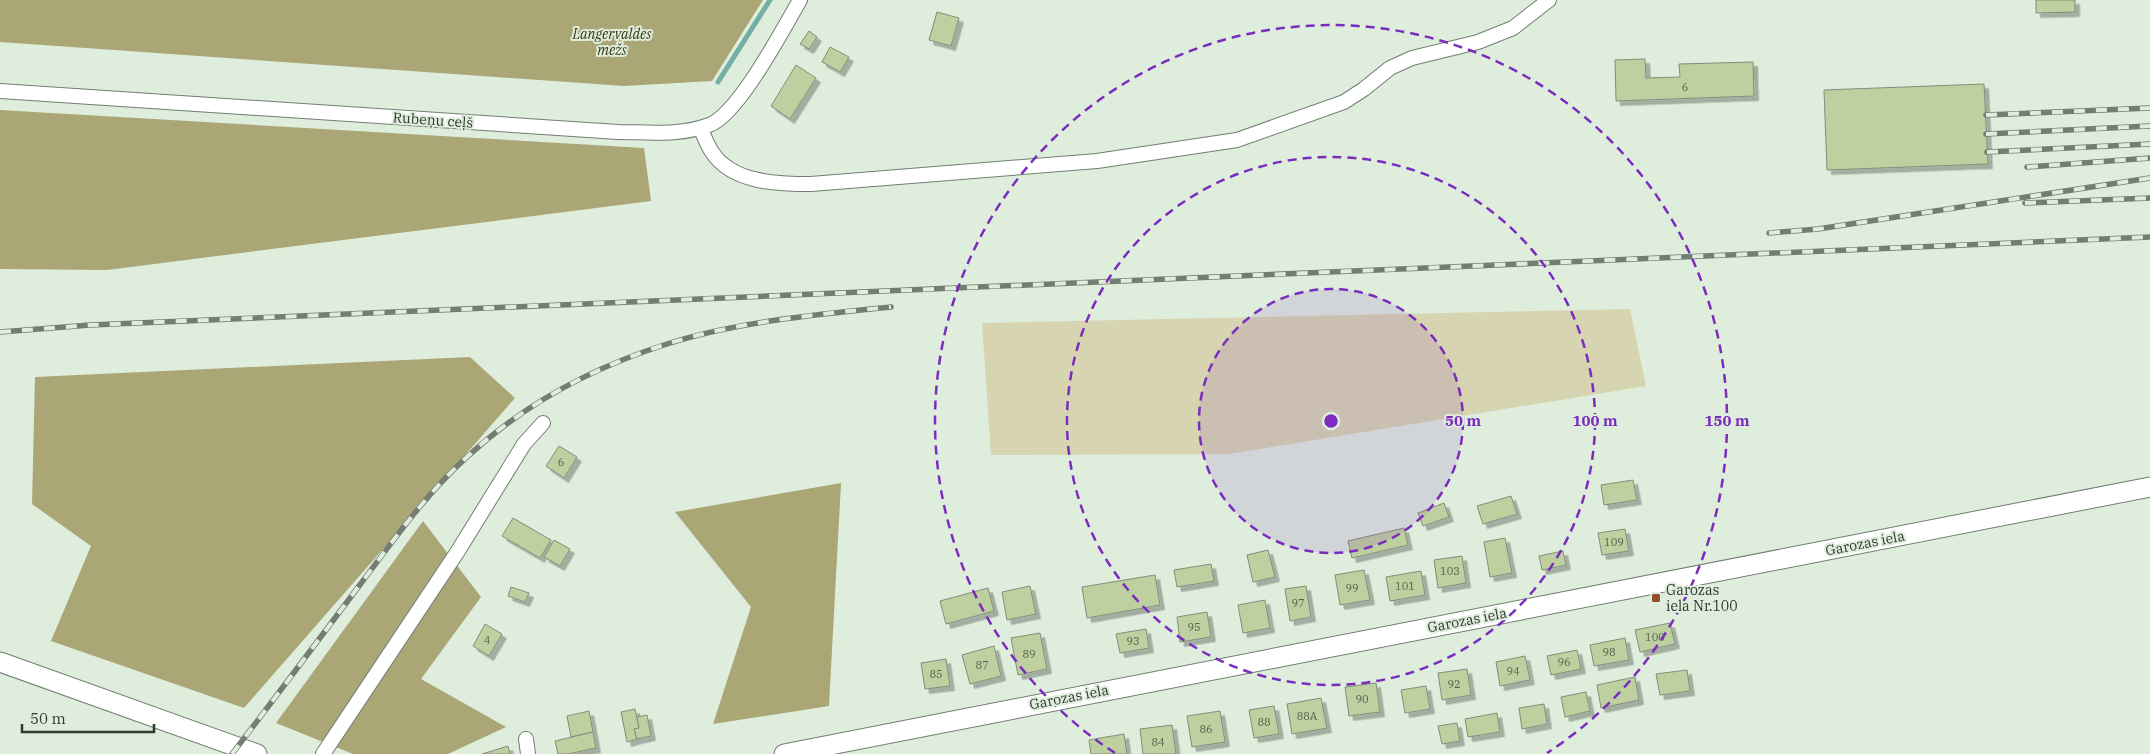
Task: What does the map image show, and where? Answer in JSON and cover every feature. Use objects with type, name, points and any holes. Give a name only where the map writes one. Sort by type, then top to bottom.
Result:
[{"type":"main road","name":"Garozas iela","points":[[784,754],[2150,487]]},
{"type":"main road","points":[[0,662],[257,754]]},
{"type":"street","name":"Rubeņu ceļš","points":[[0,91],[618,132],[672,132],[711,125],[729,112],[748,85],[800,0]]},
{"type":"street","points":[[700,128],[712,153],[726,166],[745,177],[777,184],[810,184],[1097,161],[1237,140],[1344,102],[1390,68],[1412,58],[1478,42],[1513,28],[1549,0]]},
{"type":"street","points":[[323,754],[458,551],[524,444],[543,423]]},
{"type":"street","points":[[526,739],[528,754]]},
{"type":"shaded area","points":[[1630,309],[1646,386],[1229,454],[991,455],[982,323]]},
{"type":"green space","name":"Langervaldes mežs","points":[[0,0],[763,0],[712,81],[624,86],[0,42]]},
{"type":"green space","points":[[0,110],[644,148],[651,201],[107,270],[0,269]]},
{"type":"green space","points":[[470,357],[515,398],[244,708],[51,641],[91,546],[32,504],[35,377]]},
{"type":"green space","points":[[841,483],[829,706],[713,724],[751,607],[675,512]]},
{"type":"green space","points":[[423,521],[481,597],[421,679],[506,727],[448,754],[353,754],[276,723]]},
{"type":"building","points":[[2036,0],[2075,0],[2075,12],[2036,13]]},
{"type":"building","points":[[937,12],[959,18],[951,46],[929,40]]},
{"type":"building","points":[[809,31],[817,37],[809,49],[800,44]]},
{"type":"building","points":[[830,47],[849,57],[840,72],[822,62]]},
{"type":"building","points":[[1645,59],[1646,78],[1680,77],[1679,64],[1753,62],[1754,96],[1616,101],[1615,60]]},
{"type":"building","points":[[796,65],[816,78],[790,119],[771,106]]},
{"type":"building","points":[[1984,84],[1988,164],[1827,170],[1824,90]]},
{"type":"building","points":[[559,446],[577,457],[564,478],[546,466]]},
{"type":"building","points":[[1633,480],[1637,500],[1604,505],[1601,485]]},
{"type":"building","points":[[1511,496],[1517,514],[1483,524],[1477,506]]},
{"type":"building","points":[[1444,503],[1449,517],[1423,526],[1418,513]]},
{"type":"building","points":[[513,518],[551,540],[540,558],[502,536]]},
{"type":"building","points":[[1404,528],[1408,545],[1352,558],[1348,541]]},
{"type":"building","points":[[1625,529],[1629,551],[1602,555],[1598,533]]},
{"type":"building","points":[[1505,538],[1512,573],[1490,577],[1484,542]]},
{"type":"building","points":[[554,540],[570,549],[560,566],[544,557]]},
{"type":"building","points":[[1268,550],[1275,577],[1253,582],[1247,555]]},
{"type":"building","points":[[1563,551],[1566,565],[1542,570],[1539,556]]},
{"type":"building","points":[[1462,556],[1466,583],[1438,588],[1434,560]]},
{"type":"building","points":[[1211,564],[1214,581],[1177,587],[1174,570]]},
{"type":"building","points":[[1364,570],[1370,600],[1340,605],[1335,575]]},
{"type":"building","points":[[1421,571],[1425,595],[1390,601],[1386,577]]},
{"type":"building","points":[[1155,575],[1160,605],[1087,618],[1082,587]]},
{"type":"building","points":[[1030,586],[1036,614],[1007,620],[1002,592]]},
{"type":"building","points":[[1306,586],[1311,617],[1290,621],[1285,589]]},
{"type":"building","points":[[511,587],[529,593],[525,602],[508,596]]},
{"type":"building","points":[[988,588],[994,611],[946,624],[940,601]]},
{"type":"building","points":[[1265,600],[1270,628],[1243,633],[1238,605]]},
{"type":"building","points":[[1207,612],[1211,637],[1180,642],[1177,617]]},
{"type":"building","points":[[1670,623],[1675,644],[1640,652],[1635,630]]},
{"type":"building","points":[[485,624],[502,634],[489,656],[473,646]]},
{"type":"building","points":[[1146,629],[1149,648],[1120,653],[1116,634]]},
{"type":"building","points":[[1040,633],[1047,669],[1018,675],[1011,638]]},
{"type":"building","points":[[1625,638],[1629,660],[1594,666],[1590,645]]},
{"type":"building","points":[[994,646],[1001,676],[970,684],[962,655]]},
{"type":"building","points":[[1577,650],[1581,669],[1551,675],[1547,656]]},
{"type":"building","points":[[1525,656],[1530,680],[1500,686],[1496,662]]},
{"type":"building","points":[[946,659],[950,686],[925,689],[921,663]]},
{"type":"building","points":[[1467,669],[1471,695],[1442,700],[1438,673]]},
{"type":"building","points":[[1687,670],[1690,691],[1660,695],[1656,674]]},
{"type":"building","points":[[1635,677],[1639,700],[1601,708],[1597,685]]},
{"type":"building","points":[[1376,683],[1380,712],[1349,716],[1345,687]]},
{"type":"building","points":[[1426,686],[1430,709],[1405,713],[1401,690]]},
{"type":"building","points":[[1586,692],[1590,711],[1565,717],[1561,697]]},
{"type":"building","points":[[1321,698],[1327,728],[1292,734],[1287,704]]},
{"type":"building","points":[[1544,704],[1547,724],[1522,729],[1519,708]]},
{"type":"building","points":[[1274,706],[1279,734],[1254,738],[1249,710]]},
{"type":"building","points":[[635,709],[639,728],[634,729],[637,739],[627,742],[621,712]]},
{"type":"building","points":[[589,711],[593,732],[571,737],[567,716]]},
{"type":"building","points":[[1220,711],[1225,742],[1192,747],[1187,716]]},
{"type":"building","points":[[1497,713],[1500,732],[1468,737],[1465,719]]},
{"type":"building","points":[[647,715],[651,736],[637,739],[634,729],[639,728],[637,717]]},
{"type":"building","points":[[1457,723],[1460,741],[1442,744],[1438,726]]},
{"type":"building","points":[[1172,725],[1176,754],[1143,754],[1140,729]]},
{"type":"building","points":[[593,732],[596,748],[568,754],[558,754],[555,741]]},
{"type":"building","points":[[1124,734],[1127,754],[1091,754],[1089,740]]},
{"type":"building","points":[[508,746],[510,754],[482,754]]},
{"type":"waterway","points":[[718,82],[770,0]]},
{"type":"railway","points":[[1986,115],[2150,108]]},
{"type":"railway","points":[[1986,134],[2150,126]]},
{"type":"railway","points":[[1987,152],[2150,144]]},
{"type":"railway","points":[[2027,167],[2150,158]]},
{"type":"railway","points":[[1769,233],[1818,229],[2150,178]]},
{"type":"railway","points":[[2025,203],[2150,198]]},
{"type":"railway","points":[[0,332],[90,325],[2150,237]]},
{"type":"railway","points":[[232,754],[423,503],[467,457],[512,420],[561,389],[587,376],[640,353],[693,336],[749,324],[891,307]]},
{"type":"place","name":"Garozas iela Nr.100","points":[[1656,598]]}]
